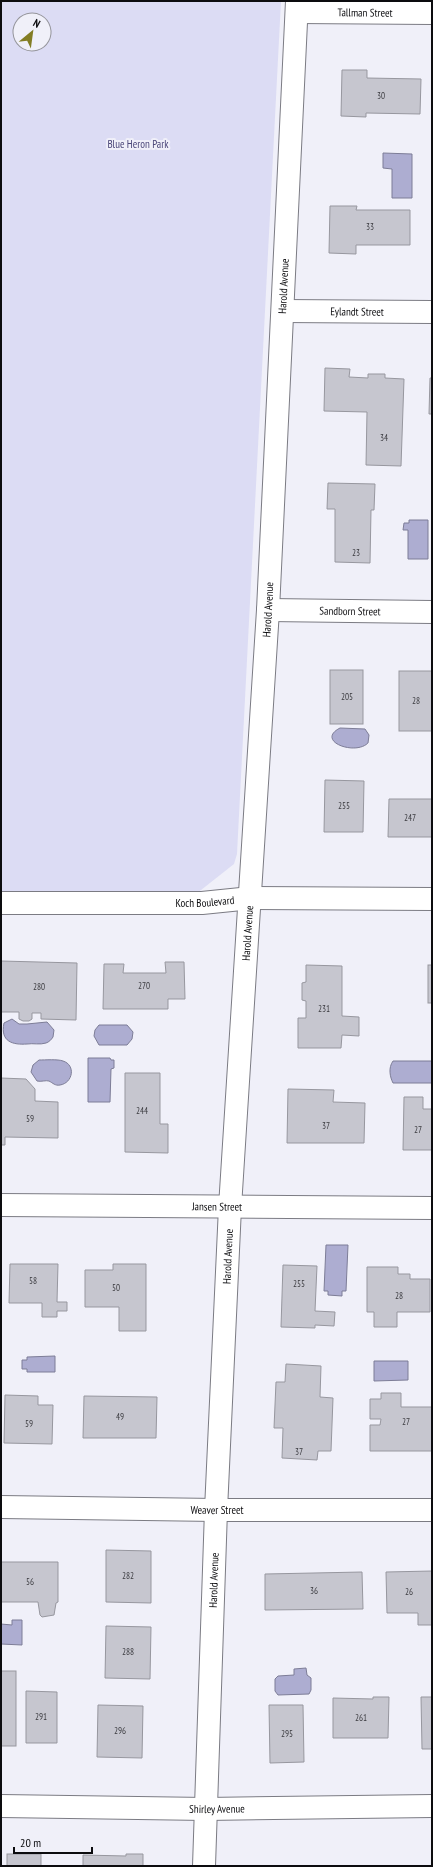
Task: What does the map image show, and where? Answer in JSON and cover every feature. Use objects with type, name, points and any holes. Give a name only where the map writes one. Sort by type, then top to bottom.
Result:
[{"type":"street","name":"Tallman Street","points":[[297,6],[432,13]]},
{"type":"street","name":"Harold Avenue","points":[[204,1866],[216,1510],[230,1207],[251,898],[268,610],[297,6]]},
{"type":"street","name":"Eylandt Street","points":[[283,311],[432,312]]},
{"type":"street","name":"Sandborn Street","points":[[268,610],[432,612]]},
{"type":"street","name":"Koch Boulevard","points":[[1,903],[202,903],[251,898],[432,899]]},
{"type":"street","name":"Jansen Street","points":[[1,1205],[432,1208]]},
{"type":"street","name":"Weaver Street","points":[[1,1507],[216,1510],[432,1510]]},
{"type":"street","name":"Shirley Avenue","points":[[1,1806],[206,1809],[432,1806]]},
{"type":"green space","name":"Blue Heron Park","points":[[1,1],[281,1],[237,854],[234,864],[196,894],[1,892]]},
{"type":"shaded area","points":[[383,153],[412,154],[412,198],[392,198],[392,169],[383,168]]},
{"type":"shaded area","points":[[409,520],[428,520],[428,559],[408,559],[408,530],[403,530],[404,523],[409,523]]},
{"type":"shaded area","points":[[340,728],[365,729],[369,735],[368,743],[362,747],[355,748],[340,745],[334,742],[332,738],[333,733]]},
{"type":"shaded area","points":[[12,1019],[19,1024],[47,1022],[54,1030],[53,1037],[44,1044],[13,1043],[6,1038],[3,1029],[4,1023]]},
{"type":"shaded area","points":[[99,1025],[127,1025],[133,1032],[132,1039],[127,1045],[99,1045],[94,1036],[95,1030]]},
{"type":"shaded area","points":[[88,1058],[110,1058],[111,1060],[114,1060],[114,1068],[111,1069],[110,1102],[88,1102]]},
{"type":"shaded area","points":[[39,1060],[58,1060],[67,1063],[71,1070],[70,1078],[64,1084],[58,1085],[55,1085],[49,1081],[37,1081],[31,1072],[33,1065]]},
{"type":"shaded area","points":[[393,1061],[432,1061],[432,1083],[393,1083],[390,1067]]},
{"type":"shaded area","points":[[326,1245],[348,1245],[346,1291],[342,1291],[342,1296],[328,1295],[328,1291],[324,1291]]},
{"type":"shaded area","points":[[55,1356],[55,1372],[27,1372],[27,1369],[22,1369],[22,1360],[27,1360],[27,1357]]},
{"type":"shaded area","points":[[374,1361],[408,1361],[408,1380],[374,1381]]},
{"type":"shaded area","points":[[12,1620],[22,1620],[22,1645],[1,1644],[1,1624],[12,1625]]},
{"type":"shaded area","points":[[306,1668],[307,1675],[311,1678],[311,1690],[309,1694],[278,1695],[275,1691],[275,1679],[278,1676],[294,1675],[294,1669]]},
{"type":"building","points":[[342,70],[367,70],[367,78],[421,79],[420,114],[366,113],[366,117],[341,116]]},
{"type":"building","points":[[330,206],[357,206],[356,210],[410,210],[410,245],[356,245],[356,254],[329,253]]},
{"type":"building","points":[[325,368],[350,369],[349,377],[368,378],[368,374],[385,374],[385,378],[404,379],[401,466],[366,465],[367,412],[324,411]]},
{"type":"building","points":[[430,378],[432,378],[432,414],[429,414]]},
{"type":"building","points":[[328,483],[375,484],[374,510],[371,510],[370,563],[335,562],[335,509],[327,509]]},
{"type":"building","points":[[330,670],[363,670],[363,724],[330,724]]},
{"type":"building","points":[[399,671],[432,671],[432,731],[399,731]]},
{"type":"building","points":[[325,780],[364,781],[363,832],[324,832]]},
{"type":"building","points":[[389,799],[432,799],[432,837],[388,837]]},
{"type":"building","points":[[1,961],[77,963],[76,1020],[41,1019],[41,1013],[32,1013],[32,1019],[29,1021],[23,1021],[19,1019],[19,1012],[1,1012]]},
{"type":"building","points":[[165,962],[184,962],[185,999],[168,999],[168,1009],[103,1009],[104,964],[124,964],[123,973],[166,973]]},
{"type":"building","points":[[306,965],[342,966],[342,1016],[359,1017],[359,1036],[342,1035],[341,1048],[298,1048],[298,1018],[306,1018],[306,1001],[302,1000],[302,983],[306,982]]},
{"type":"building","points":[[428,965],[432,965],[432,1003],[428,1003]]},
{"type":"building","points":[[125,1073],[160,1073],[160,1124],[168,1124],[168,1153],[125,1152]]},
{"type":"building","points":[[1,1078],[26,1079],[35,1089],[35,1101],[58,1102],[58,1138],[5,1137],[5,1145],[1,1145]]},
{"type":"building","points":[[288,1089],[334,1090],[333,1102],[365,1103],[364,1143],[287,1143]]},
{"type":"building","points":[[404,1097],[423,1097],[423,1109],[432,1109],[432,1150],[403,1150]]},
{"type":"building","points":[[10,1264],[58,1264],[57,1302],[67,1302],[67,1311],[57,1311],[57,1317],[42,1317],[42,1303],[9,1303]]},
{"type":"building","points":[[113,1264],[146,1264],[146,1331],[119,1331],[119,1307],[85,1307],[85,1270],[113,1270]]},
{"type":"building","points":[[283,1265],[317,1266],[315,1311],[335,1312],[334,1326],[315,1325],[315,1328],[281,1327]]},
{"type":"building","points":[[367,1267],[398,1267],[398,1274],[410,1274],[410,1279],[430,1279],[430,1312],[397,1312],[397,1327],[374,1327],[374,1312],[367,1312]]},
{"type":"building","points":[[286,1364],[321,1366],[320,1397],[333,1398],[331,1451],[318,1451],[317,1460],[282,1458],[283,1428],[274,1428],[276,1382],[285,1382]]},
{"type":"building","points":[[381,1393],[401,1393],[401,1407],[432,1407],[432,1451],[370,1451],[370,1425],[380,1425],[381,1419],[370,1419],[370,1399],[381,1399]]},
{"type":"building","points":[[5,1395],[38,1396],[38,1405],[53,1405],[52,1444],[4,1443]]},
{"type":"building","points":[[84,1396],[157,1397],[156,1438],[83,1438]]},
{"type":"building","points":[[106,1550],[151,1551],[151,1603],[106,1602]]},
{"type":"building","points":[[1,1562],[58,1562],[58,1602],[56,1603],[54,1615],[42,1617],[40,1615],[38,1602],[1,1602]]},
{"type":"building","points":[[432,1571],[432,1625],[418,1625],[418,1613],[387,1613],[386,1572]]},
{"type":"building","points":[[362,1572],[363,1609],[265,1610],[265,1574]]},
{"type":"building","points":[[106,1626],[151,1627],[150,1679],[105,1678]]},
{"type":"building","points":[[1,1671],[16,1671],[16,1746],[1,1746]]},
{"type":"building","points":[[26,1691],[57,1692],[57,1743],[26,1743]]},
{"type":"building","points":[[373,1697],[389,1697],[388,1738],[333,1738],[333,1698],[373,1699]]},
{"type":"building","points":[[421,1697],[432,1697],[432,1749],[422,1749]]},
{"type":"building","points":[[98,1705],[143,1706],[142,1758],[97,1757]]},
{"type":"building","points":[[269,1705],[303,1705],[304,1762],[270,1763]]},
{"type":"building","points":[[7,1854],[41,1854],[41,1866],[7,1866]]},
{"type":"building","points":[[126,1854],[143,1854],[143,1866],[83,1866],[83,1855],[126,1856]]}]
